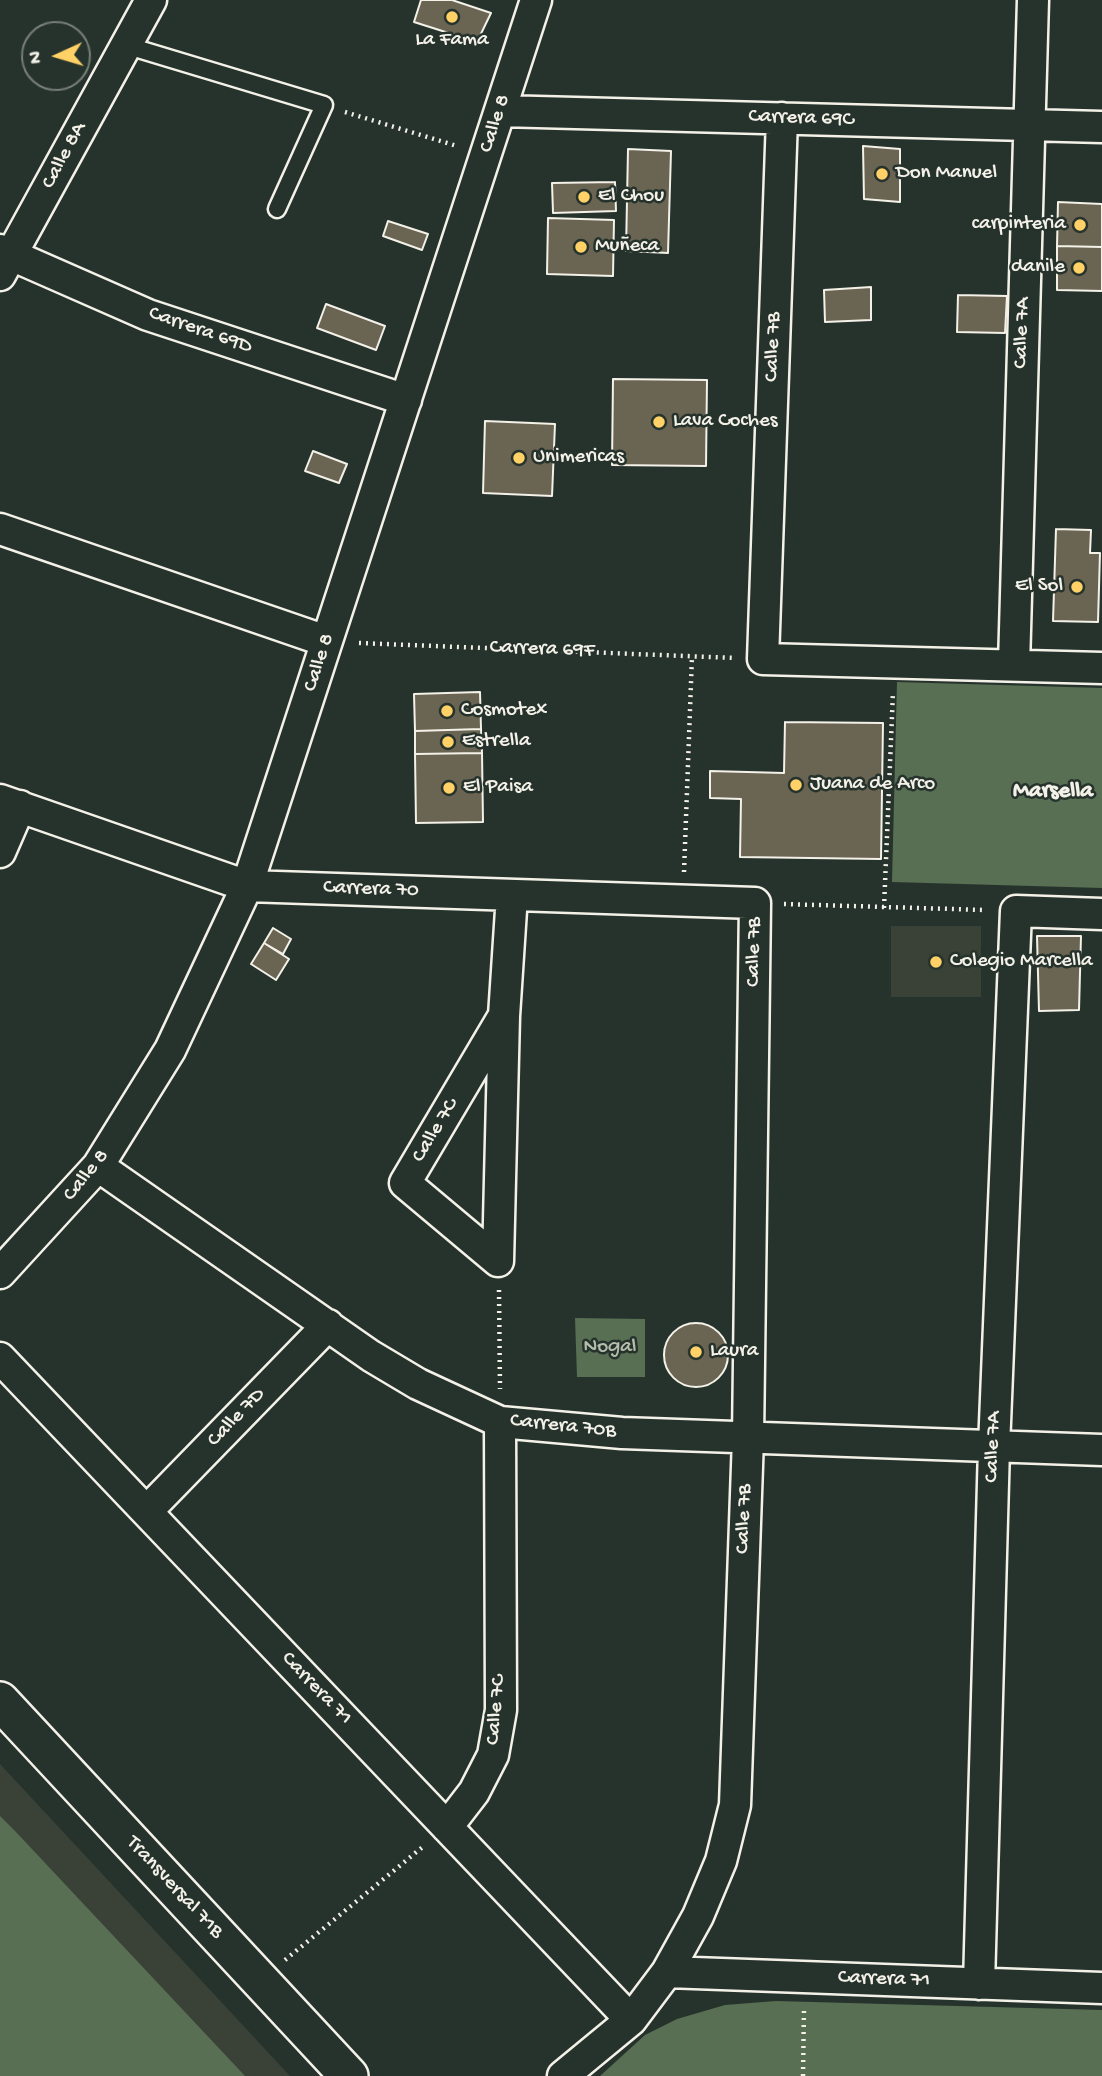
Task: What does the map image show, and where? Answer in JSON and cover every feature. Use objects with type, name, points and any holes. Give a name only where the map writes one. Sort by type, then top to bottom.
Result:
[{"type":"street","name":"Calle 8A","points":[[4,260],[151,0]]},
{"type":"street","name":"Calle 8","points":[[0,1273],[98,1166],[170,1051],[247,886],[536,0]]},
{"type":"street","name":"Calle 7A","points":[[1014,666],[1033,0]]},
{"type":"street","name":"Carrera 69C","points":[[500,111],[1102,127]]},
{"type":"street","name":"Calle 7B","points":[[763,659],[782,118]]},
{"type":"street","name":"Carrera 69D","points":[[4,260],[148,315],[406,400]]},
{"type":"street","points":[[0,529],[327,642]]},
{"type":"street","points":[[763,659],[1102,668]]},
{"type":"street","points":[[0,852],[10,803]]},
{"type":"street","name":"Carrera 70","points":[[10,803],[247,886],[755,903]]},
{"type":"street","name":"Calle 7C","points":[[498,1261],[504,1016],[512,895]]},
{"type":"street","name":"Calle 7B","points":[[563,2076],[631,2020],[667,1972],[698,1916],[721,1861],[735,1805],[748,1438],[755,903]]},
{"type":"street","name":"Calle 7A","points":[[979,1984],[994,1447],[1016,911]]},
{"type":"street","points":[[1016,911],[1102,914]]},
{"type":"street","name":"Calle 7C","points":[[498,1261],[405,1183],[504,1016]]},
{"type":"street","name":"Carrera 70B","points":[[98,1166],[371,1356],[418,1384],[500,1422],[622,1433],[1102,1450]]},
{"type":"street","name":"Calle 7D","points":[[147,1511],[328,1325]]},
{"type":"street","name":"Carrera 71","points":[[0,1358],[631,2020]]},
{"type":"street","name":"Calle 7C","points":[[447,1827],[474,1792],[493,1755],[501,1710],[500,1422]]},
{"type":"street","name":"Transversal 71B","points":[[0,1701],[349,2076]]},
{"type":"street","name":"Carrera 71","points":[[667,1972],[1102,1988]]},
{"type":"lane","points":[[125,45],[324,106],[277,209]]},
{"type":"path","points":[[324,106],[486,154]]},
{"type":"path","name":"Carrera 69F","points":[[327,642],[763,659]]},
{"type":"path","points":[[683,900],[692,656]]},
{"type":"path","points":[[884,908],[894,663]]},
{"type":"path","points":[[755,903],[1016,911]]},
{"type":"path","points":[[498,1261],[500,1422]]},
{"type":"path","points":[[260,1980],[447,1827]]},
{"type":"path","points":[[803,2076],[804,1977]]},
{"type":"shaded area","name":"Colegio Marcella","points":[[891,926],[981,926],[981,997],[891,997]]},
{"type":"shaded area","points":[[0,1764],[290,2076],[0,2076]]},
{"type":"green space","points":[[897,682],[1102,688],[1102,888],[892,882]]},
{"type":"green space","name":"Nogal","points":[[575,1318],[645,1319],[645,1377],[577,1377]]},
{"type":"green space","points":[[0,1816],[15,1831],[245,2076],[0,2076]]},
{"type":"green space","points":[[776,2001],[1102,2010],[1102,2076],[600,2076],[645,2035],[677,2019],[725,2005]]},
{"type":"building","name":"La Fama","points":[[421,0],[452,0],[491,13],[477,42],[414,22]]},
{"type":"building","name":"Don Manuel","points":[[863,146],[900,149],[900,202],[864,199]]},
{"type":"building","points":[[628,149],[671,151],[668,253],[626,251]]},
{"type":"building","name":"El Chou","points":[[615,182],[616,211],[553,213],[552,183]]},
{"type":"building","name":"carpinteria","points":[[1058,202],[1102,204],[1102,247],[1057,246]]},
{"type":"building","name":"Muñeca","points":[[548,218],[614,220],[613,276],[547,274]]},
{"type":"building","points":[[388,221],[428,234],[422,250],[383,236]]},
{"type":"building","name":"danile","points":[[1057,246],[1102,247],[1102,291],[1057,290]]},
{"type":"building","points":[[871,287],[871,320],[825,322],[824,290]]},
{"type":"building","points":[[958,295],[1007,296],[1005,333],[957,332]]},
{"type":"building","points":[[326,304],[385,326],[376,350],[317,328]]},
{"type":"building","name":"Lava Coches","points":[[613,379],[707,380],[706,466],[612,465]]},
{"type":"building","name":"Unimericas","points":[[485,421],[555,424],[552,496],[483,493]]},
{"type":"building","points":[[313,451],[347,464],[339,483],[305,471]]},
{"type":"building","name":"El Sol","points":[[1056,529],[1091,530],[1090,553],[1100,553],[1098,622],[1053,621]]},
{"type":"building","name":"Cosmotex","points":[[480,692],[481,729],[415,731],[414,694]]},
{"type":"building","name":"Juana de Arco","points":[[785,722],[883,723],[881,859],[740,857],[741,799],[710,798],[710,771],[784,773]]},
{"type":"building","name":"Estrella","points":[[481,729],[482,753],[415,754],[415,731]]},
{"type":"building","name":"El Paisa","points":[[482,753],[483,822],[416,823],[415,754]]},
{"type":"building","points":[[273,928],[291,939],[283,954],[264,943]]},
{"type":"building","points":[[1037,936],[1081,936],[1079,1010],[1039,1011]]},
{"type":"building","points":[[264,943],[289,959],[276,980],[251,964]]},
{"type":"building","name":"Laura","points":[[690,1323],[702,1323],[719,1332],[726,1343],[726,1367],[719,1378],[702,1387],[690,1387],[678,1382],[669,1373],[664,1361],[664,1349],[669,1337],[678,1328]]},
{"type":"place","name":"La Fama","points":[[452,17]]},
{"type":"place","name":"Don Manuel","points":[[882,174]]},
{"type":"place","name":"El Chou","points":[[584,197]]},
{"type":"place","name":"carpinteria","points":[[1080,225]]},
{"type":"place","name":"Muñeca","points":[[581,247]]},
{"type":"place","name":"danile","points":[[1079,268]]},
{"type":"place","name":"Lava Coches","points":[[659,422]]},
{"type":"place","name":"Unimericas","points":[[519,458]]},
{"type":"place","name":"El Sol","points":[[1077,587]]},
{"type":"place","name":"Cosmotex","points":[[447,711]]},
{"type":"place","name":"Estrella","points":[[448,742]]},
{"type":"place","name":"Juana de Arco","points":[[796,785]]},
{"type":"place","name":"El Paisa","points":[[449,788]]},
{"type":"place","name":"Colegio Marcella","points":[[936,962]]},
{"type":"place","name":"Laura","points":[[696,1352]]},
{"type":"district","name":"Marsella","points":[[1053,792]]}]
